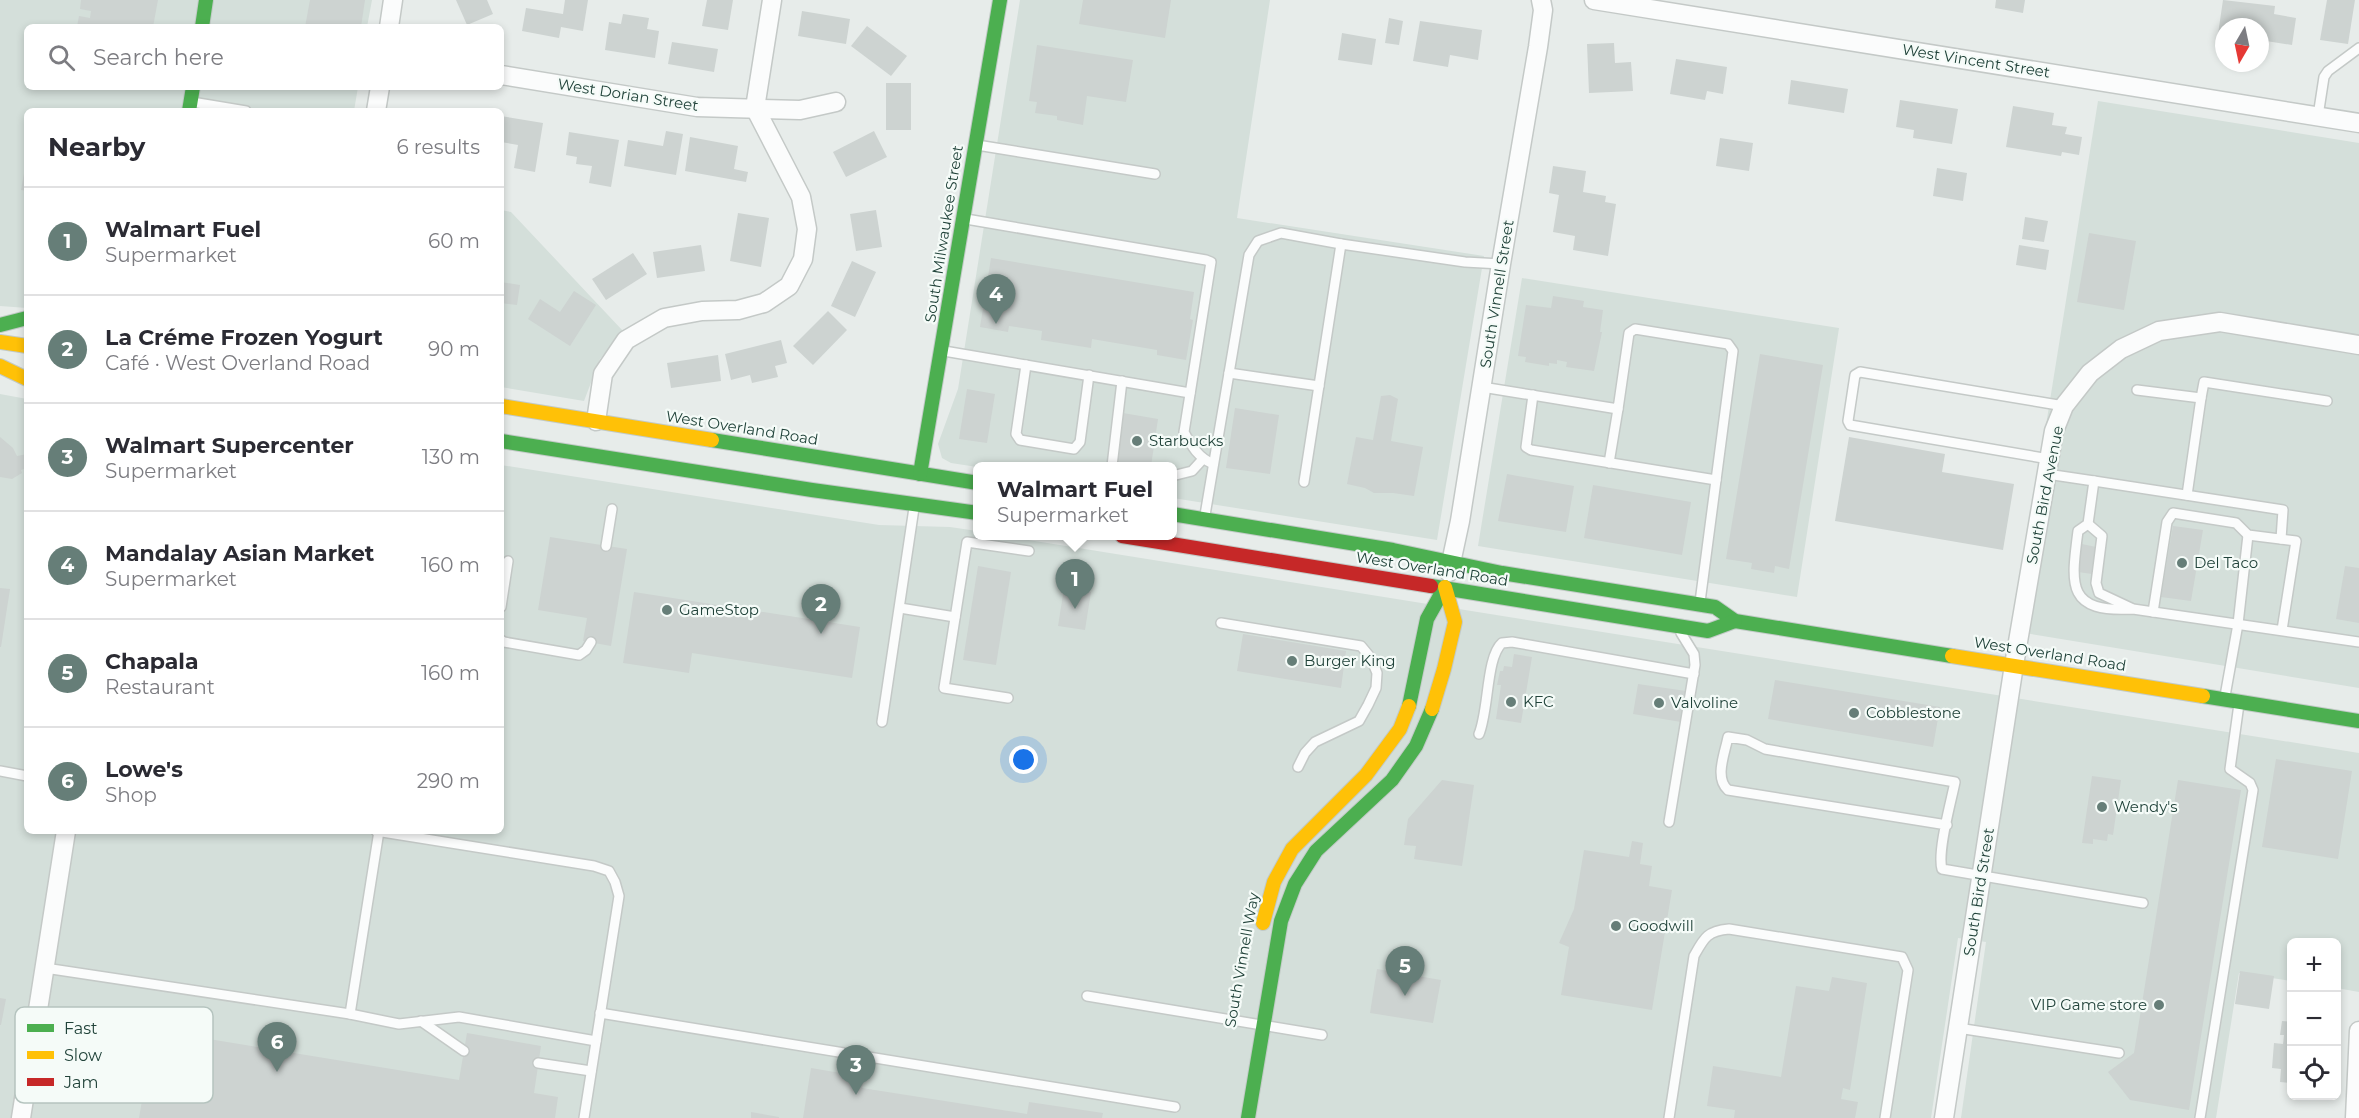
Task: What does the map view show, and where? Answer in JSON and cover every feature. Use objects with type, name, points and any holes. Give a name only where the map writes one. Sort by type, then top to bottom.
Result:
[{"type":"main road","points":[[202,24],[206,0]]},
{"type":"main road","name":"South Milwaukee Street","points":[[920,474],[1000,0]]},
{"type":"main road","points":[[189,106],[192,90]]},
{"type":"main road","points":[[0,325],[24,319]]},
{"type":"main road","points":[[0,325],[24,329]]},
{"type":"main road","points":[[0,342],[24,346]]},
{"type":"main road","points":[[0,360],[24,364]]},
{"type":"main road","points":[[0,366],[24,378]]},
{"type":"main road","name":"West Overland Road","points":[[504,406],[973,482]]},
{"type":"main road","points":[[575,433],[584,430],[596,421]]},
{"type":"main road","points":[[504,441],[647,459],[698,473],[973,512]]},
{"type":"main road","points":[[678,449],[726,455],[793,452]]},
{"type":"main road","points":[[698,473],[779,470]]},
{"type":"main road","points":[[896,485],[920,474]]},
{"type":"main road","points":[[915,503],[937,491]]},
{"type":"main road","name":"West Overland Road","points":[[1177,515],[1393,550],[1502,573],[1700,604],[1714,607],[1735,621],[2359,721]]},
{"type":"main road","name":"West Overland Road","points":[[1147,540],[1708,631],[1735,621]]},
{"type":"main road","name":"South Vinnell Way","points":[[1261,936],[1274,882],[1292,849],[1366,775],[1400,729],[1410,703],[1427,619],[1445,587]]},
{"type":"main road","name":"South Vinnell Way","points":[[1248,1118],[1281,921],[1289,896],[1307,863],[1397,773],[1417,745],[1434,706],[1455,622],[1445,587]]},
{"type":"street","points":[[389,24],[393,0]]},
{"type":"street","points":[[596,421],[603,374],[626,340],[664,318],[702,311],[738,310],[764,303],[789,286],[803,259],[807,229],[801,197],[755,108],[772,0]]},
{"type":"street","name":"South Vinnell Street","points":[[1445,587],[1482,387],[1538,47],[1543,10],[1541,0]]},
{"type":"street","name":"West Vincent Street","points":[[1594,0],[2359,123]]},
{"type":"street","name":"West Dorian Street","points":[[504,75],[697,106],[800,110],[836,102]]},
{"type":"street","points":[[376,108],[380,90]]},
{"type":"street","name":"South Bird Avenue","points":[[2014,665],[2054,431],[2064,406],[2090,373],[2121,349],[2159,331],[2220,322],[2359,345]]},
{"type":"street","name":"South Bird Street","points":[[1944,1118],[2014,665]]},
{"type":"street","points":[[39,1007],[66,834]]},
{"type":"street","points":[[2355,1118],[2359,1031]]},
{"type":"street","points":[[21,1118],[23,1103]]},
{"type":"lane","points":[[2318,116],[2324,77],[2328,71],[2359,48]]},
{"type":"lane","points":[[189,106],[212,108]]},
{"type":"lane","points":[[975,144],[1155,174]]},
{"type":"lane","points":[[963,219],[1211,262],[1184,432],[1194,450],[1203,459],[1214,464]]},
{"type":"lane","points":[[1205,519],[1249,255],[1258,241],[1281,234],[1465,262],[1501,264]]},
{"type":"lane","points":[[1304,482],[1341,244]]},
{"type":"lane","points":[[1609,462],[1629,333],[1635,329],[1728,344],[1733,351],[1700,604]]},
{"type":"lane","points":[[941,350],[1190,393]]},
{"type":"lane","points":[[1026,364],[1016,434],[1020,440],[1074,448],[1080,442],[1089,375]]},
{"type":"lane","points":[[2064,406],[1860,372],[1855,375],[1848,422],[1850,425],[2048,466],[2094,481],[2283,510],[2281,539]]},
{"type":"lane","points":[[1229,373],[1319,386]]},
{"type":"lane","points":[[1112,462],[1122,381]]},
{"type":"lane","points":[[2187,495],[2204,382],[2327,401]]},
{"type":"lane","points":[[1482,387],[1618,408]]},
{"type":"lane","points":[[2137,390],[2201,398]]},
{"type":"lane","points":[[1533,395],[1526,447],[1531,450],[1716,480]]},
{"type":"lane","points":[[1177,475],[1192,471],[1203,459]]},
{"type":"lane","points":[[2094,481],[2088,524],[2078,531],[2073,572],[2074,588],[2088,604],[2112,610],[2133,609],[2359,642]]},
{"type":"lane","points":[[882,722],[915,503]]},
{"type":"lane","points":[[606,546],[612,509]]},
{"type":"lane","points":[[2153,612],[2167,522],[2173,513],[2236,523],[2248,535],[2296,541],[2282,630]]},
{"type":"lane","points":[[2088,524],[2102,536],[2096,583],[2099,593],[2133,609]]},
{"type":"lane","points":[[2225,699],[2238,624],[2248,535]]},
{"type":"lane","points":[[1008,698],[944,688],[967,542],[1029,552]]},
{"type":"lane","points":[[504,587],[508,561]]},
{"type":"lane","points":[[900,608],[955,617]]},
{"type":"lane","points":[[1221,623],[1361,646],[1371,658],[1377,673],[1376,688],[1359,721],[1315,742],[1305,753],[1298,767]]},
{"type":"lane","points":[[1669,822],[1694,674],[1694,654],[1677,626]]},
{"type":"lane","points":[[504,642],[579,655],[591,642]]},
{"type":"lane","points":[[1479,734],[1485,713],[1493,652],[1502,643],[1512,642],[1694,674]]},
{"type":"lane","points":[[2200,1118],[2253,790],[2250,783],[2230,769],[2240,701]]},
{"type":"lane","points":[[1947,825],[1728,790],[1721,778],[1728,737],[1747,740],[1765,749],[1955,782],[1947,825],[1940,862],[1942,869],[2143,903]]},
{"type":"lane","points":[[0,771],[24,775]]},
{"type":"lane","points":[[350,1014],[378,834]]},
{"type":"lane","points":[[397,834],[594,866],[609,871],[619,896],[584,1118]]},
{"type":"lane","points":[[1669,1118],[1694,957],[1703,940],[1713,931],[1729,929],[1902,957],[1908,970],[1885,1118]]},
{"type":"lane","points":[[45,968],[350,1014],[399,1024],[459,1017],[596,1041]]},
{"type":"lane","points":[[1087,996],[1322,1035]]},
{"type":"lane","points":[[600,1013],[1175,1107]]},
{"type":"lane","points":[[421,1021],[464,1051]]},
{"type":"lane","points":[[1958,1028],[2118,1053]]},
{"type":"lane","points":[[538,1063],[591,1071]]},
{"type":"shaded area","points":[[0,0],[372,0],[368,24],[24,24],[24,90],[358,90],[354,108],[24,108],[24,308],[0,306]]},
{"type":"shaded area","points":[[1020,0],[1270,0],[1237,218],[1484,256],[1437,540],[1177,499],[1177,462],[973,462],[973,466],[951,463],[942,458],[938,444],[958,389]]},
{"type":"shaded area","points":[[2098,101],[2359,143],[2359,688],[2013,631]]},
{"type":"shaded area","points":[[504,211],[511,212],[623,331],[600,359],[584,401],[504,388]]},
{"type":"shaded area","points":[[1522,278],[1839,328],[1797,597],[1478,546]]},
{"type":"shaded area","points":[[0,394],[24,398],[24,834],[504,834],[504,465],[879,525],[950,527],[973,530],[973,540],[1028,540],[2359,753],[2359,992],[2341,989],[2341,938],[2287,938],[2287,980],[2239,973],[2216,1118],[1961,1118],[1986,942],[1958,938],[1931,1118],[0,1118]]},
{"type":"building","points":[[81,0],[158,0],[154,24],[78,24],[79,16],[90,18],[91,11],[80,9]]},
{"type":"building","points":[[310,0],[365,0],[361,24],[306,24]]},
{"type":"building","points":[[456,0],[487,0],[493,14],[467,24]]},
{"type":"building","points":[[565,0],[588,0],[583,31],[561,27],[559,38],[522,31],[526,8],[563,14]]},
{"type":"building","points":[[707,0],[733,0],[728,30],[702,26]]},
{"type":"building","points":[[1083,0],[1171,0],[1165,38],[1079,24]]},
{"type":"building","points":[[1996,0],[2025,0],[2023,13],[1995,8]]},
{"type":"building","points":[[2223,0],[2275,6],[2274,14],[2296,18],[2292,45],[2269,41],[2269,18],[2220,18]]},
{"type":"building","points":[[2327,0],[2355,0],[2348,44],[2320,40]]},
{"type":"building","points":[[802,11],[850,19],[846,44],[798,36]]},
{"type":"building","points":[[623,14],[649,18],[647,29],[659,31],[655,58],[605,50],[609,22],[621,24]]},
{"type":"building","points":[[1389,18],[1403,21],[1399,45],[1385,43]]},
{"type":"building","points":[[1420,21],[1482,30],[1478,60],[1450,55],[1448,67],[1413,61]]},
{"type":"building","points":[[867,26],[907,56],[891,76],[851,46]]},
{"type":"building","points":[[1342,33],[1376,39],[1372,65],[1338,60]]},
{"type":"building","points":[[672,42],[718,49],[714,72],[668,64]]},
{"type":"building","points":[[1614,43],[1615,63],[1631,62],[1633,91],[1589,93],[1587,44]]},
{"type":"building","points":[[1037,45],[1133,60],[1126,102],[1087,96],[1083,125],[1057,120],[1057,116],[1035,113],[1037,102],[1029,101]]},
{"type":"building","points":[[1676,59],[1727,67],[1723,94],[1707,91],[1705,100],[1670,94]]},
{"type":"building","points":[[1791,80],[1848,89],[1844,113],[1788,104]]},
{"type":"building","points":[[886,83],[911,83],[911,130],[886,130]]},
{"type":"building","points":[[1900,100],[1958,109],[1952,144],[1913,138],[1914,130],[1896,127]]},
{"type":"building","points":[[2013,106],[2054,113],[2052,125],[2067,127],[2065,134],[2082,137],[2079,155],[2062,152],[2061,156],[2006,147]]},
{"type":"building","points":[[504,116],[543,123],[535,172],[514,168],[518,145],[504,143]]},
{"type":"building","points":[[666,131],[683,134],[676,175],[624,166],[628,140],[663,146]]},
{"type":"building","points":[[874,131],[887,157],[846,177],[833,152]]},
{"type":"building","points":[[569,132],[619,140],[611,187],[589,183],[592,166],[576,164],[577,157],[566,155]]},
{"type":"building","points":[[690,137],[738,146],[734,169],[748,172],[746,182],[685,171]]},
{"type":"building","points":[[1720,138],[1753,143],[1749,171],[1716,166]]},
{"type":"building","points":[[1553,166],[1586,171],[1583,192],[1606,196],[1605,202],[1616,204],[1608,256],[1573,250],[1575,236],[1553,232],[1559,195],[1549,193]]},
{"type":"building","points":[[1937,168],[1967,173],[1963,201],[1933,196]]},
{"type":"building","points":[[24,173],[24,190],[21,190]]},
{"type":"building","points":[[876,210],[882,247],[856,251],[850,214]]},
{"type":"building","points":[[738,213],[769,218],[761,267],[730,261]]},
{"type":"building","points":[[2025,217],[2048,221],[2044,242],[2022,239]]},
{"type":"building","points":[[2089,233],[2136,241],[2124,310],[2077,302]]},
{"type":"building","points":[[701,245],[705,271],[657,278],[653,252]]},
{"type":"building","points":[[2019,245],[2049,250],[2046,270],[2016,265]]},
{"type":"building","points":[[633,253],[647,274],[606,300],[592,279]]},
{"type":"building","points":[[991,258],[1194,292],[1190,319],[1193,320],[1186,360],[1157,355],[1157,350],[1092,339],[1091,348],[1041,340],[1042,331],[1009,326],[1008,332],[980,327]]},
{"type":"building","points":[[852,261],[876,272],[855,317],[831,306]]},
{"type":"building","points":[[504,282],[520,285],[517,305],[504,303]]},
{"type":"building","points":[[574,291],[596,305],[570,346],[528,319],[540,299],[560,312]]},
{"type":"building","points":[[1553,296],[1584,301],[1583,307],[1603,310],[1600,332],[1602,332],[1594,371],[1566,367],[1567,362],[1557,360],[1557,364],[1549,363],[1549,366],[1525,362],[1526,357],[1518,356],[1526,305],[1551,308]]},
{"type":"building","points":[[828,311],[847,330],[813,365],[793,346]]},
{"type":"building","points":[[781,340],[787,363],[775,366],[778,377],[752,383],[750,375],[731,380],[725,354]]},
{"type":"building","points":[[1760,354],[1823,365],[1789,569],[1775,566],[1774,573],[1751,569],[1752,563],[1726,559]]},
{"type":"building","points":[[718,355],[721,381],[671,388],[667,363]]},
{"type":"building","points":[[967,389],[995,394],[987,443],[959,439]]},
{"type":"building","points":[[1390,395],[1398,399],[1391,441],[1423,447],[1414,496],[1374,493],[1365,488],[1347,484],[1356,437],[1373,440],[1381,396]]},
{"type":"building","points":[[1235,408],[1279,415],[1270,474],[1226,468]]},
{"type":"building","name":"Starbucks","points":[[1123,413],[1158,419],[1152,462],[1116,462]]},
{"type":"building","points":[[0,437],[13,448],[17,456],[24,455],[24,469],[12,479],[0,477]]},
{"type":"building","points":[[1849,437],[1945,454],[1942,472],[2014,484],[2003,550],[1835,521]]},
{"type":"building","points":[[1507,474],[1574,486],[1566,532],[1498,521]]},
{"type":"building","points":[[1593,485],[1691,502],[1682,555],[1584,538]]},
{"type":"building","name":"Del Taco","points":[[2173,526],[2203,530],[2191,601],[2161,597]]},
{"type":"building","points":[[550,537],[627,549],[611,646],[583,641],[587,618],[538,610]]},
{"type":"building","points":[[2082,544],[2096,547],[2092,574],[2078,572]]},
{"type":"building","points":[[978,566],[1011,572],[996,665],[963,660]]},
{"type":"building","points":[[2345,566],[2359,568],[2359,623],[2336,619]]},
{"type":"building","points":[[0,588],[10,589],[1,647],[0,647]]},
{"type":"building","points":[[1064,588],[1091,592],[1085,630],[1058,626]]},
{"type":"building","points":[[634,592],[860,627],[852,678],[692,653],[689,673],[623,663]]},
{"type":"building","name":"Burger King","points":[[1243,634],[1346,651],[1341,688],[1237,671]]},
{"type":"building","name":"KFC","points":[[1514,654],[1532,657],[1521,723],[1496,719],[1501,685],[1497,685],[1500,671],[1503,671],[1504,666],[1512,667]]},
{"type":"building","name":"Cobblestone","points":[[1775,680],[1940,707],[1933,747],[1768,719]]},
{"type":"building","name":"Valvoline","points":[[1638,684],[1686,691],[1681,722],[1633,714]]},
{"type":"building","points":[[2276,759],[2352,771],[2338,859],[2262,847]]},
{"type":"building","name":"Wendy's","points":[[2092,776],[2121,780],[2113,835],[2108,834],[2107,841],[2093,839],[2093,844],[2082,843]]},
{"type":"building","points":[[1442,780],[1474,785],[1462,866],[1414,859],[1416,846],[1404,845],[1408,819]]},
{"type":"building","points":[[2178,780],[2241,790],[2189,1110],[2130,1100],[2108,1072],[2134,1053]]},
{"type":"building","name":"Goodwill","points":[[1632,841],[1643,843],[1640,864],[1652,866],[1649,886],[1672,890],[1652,1010],[1561,995],[1569,947],[1559,943],[1574,909],[1584,850],[1629,857]]},
{"type":"building","points":[[1377,969],[1441,980],[1433,1023],[1370,1013]]},
{"type":"building","points":[[2240,971],[2274,976],[2269,1009],[2235,1004]]},
{"type":"building","points":[[1832,977],[1867,983],[1850,1090],[1843,1088],[1841,1099],[1858,1102],[1855,1118],[1734,1118],[1735,1110],[1707,1106],[1713,1066],[1781,1077],[1796,986],[1829,991]]},
{"type":"building","points":[[0,998],[6,999],[1,1025],[0,1025]]},
{"type":"building","points":[[2282,1021],[2287,1022],[2287,1083],[2280,1082],[2281,1069],[2272,1068],[2274,1043],[2283,1044],[2284,1035],[2280,1035]]},
{"type":"building","points":[[467,1033],[541,1046],[534,1093],[558,1097],[555,1118],[139,1118],[142,1103],[213,1103],[213,1040],[459,1080]]},
{"type":"building","points":[[811,1068],[864,1077],[862,1088],[1027,1114],[1029,1102],[1103,1113],[1102,1118],[803,1118]]},
{"type":"building","points":[[751,1112],[779,1117],[779,1118],[751,1118]]},
{"type":"traffic: fast","points":[[202,24],[206,0]]},
{"type":"traffic: fast","points":[[920,474],[1000,0]]},
{"type":"traffic: fast","points":[[190,108],[192,90]]},
{"type":"traffic: fast","points":[[0,325],[24,319]]},
{"type":"traffic: fast","points":[[712,440],[973,482]]},
{"type":"traffic: fast","points":[[504,441],[812,490],[973,512]]},
{"type":"traffic: fast","points":[[1177,515],[1393,550],[1502,573],[1715,607],[1735,621],[1952,656]]},
{"type":"traffic: fast","points":[[1431,586],[1708,631],[1735,621]]},
{"type":"traffic: fast","points":[[1409,706],[1427,619],[1445,587]]},
{"type":"traffic: fast","points":[[2203,696],[2359,721]]},
{"type":"traffic: fast","points":[[1248,1118],[1281,921],[1295,884],[1316,851],[1392,780],[1416,746],[1432,709]]},
{"type":"traffic: slow","points":[[0,342],[24,346]]},
{"type":"traffic: slow","points":[[0,366],[24,378]]},
{"type":"traffic: slow","points":[[504,406],[712,440]]},
{"type":"traffic: slow","points":[[1432,709],[1455,622],[1445,587]]},
{"type":"traffic: slow","points":[[1952,656],[2203,696]]},
{"type":"traffic: slow","points":[[1263,923],[1274,882],[1292,849],[1366,775],[1400,729],[1409,706]]},
{"type":"traffic: jam","points":[[1147,540],[1431,586]]},
{"type":"place","name":"Mandalay Asian Market","points":[[996,324]]},
{"type":"place","name":"Starbucks","points":[[1137,441]]},
{"type":"place","name":"Del Taco","points":[[2182,563]]},
{"type":"place","name":"Walmart Fuel","points":[[1075,609]]},
{"type":"place","name":"GameStop","points":[[667,610]]},
{"type":"place","name":"La Créme Frozen Yogurt","points":[[821,634]]},
{"type":"place","name":"Burger King","points":[[1292,661]]},
{"type":"place","name":"KFC","points":[[1511,702]]},
{"type":"place","name":"Valvoline","points":[[1659,703]]},
{"type":"place","name":"Cobblestone","points":[[1854,713]]},
{"type":"place","name":"Wendy's","points":[[2102,807]]},
{"type":"place","name":"Goodwill","points":[[1616,926]]},
{"type":"place","name":"Chapala","points":[[1405,996]]},
{"type":"place","name":"VIP Game store","points":[[2159,1005]]},
{"type":"place","name":"Lowe's","points":[[277,1072]]},
{"type":"place","name":"Walmart Supercenter","points":[[856,1095]]}]
